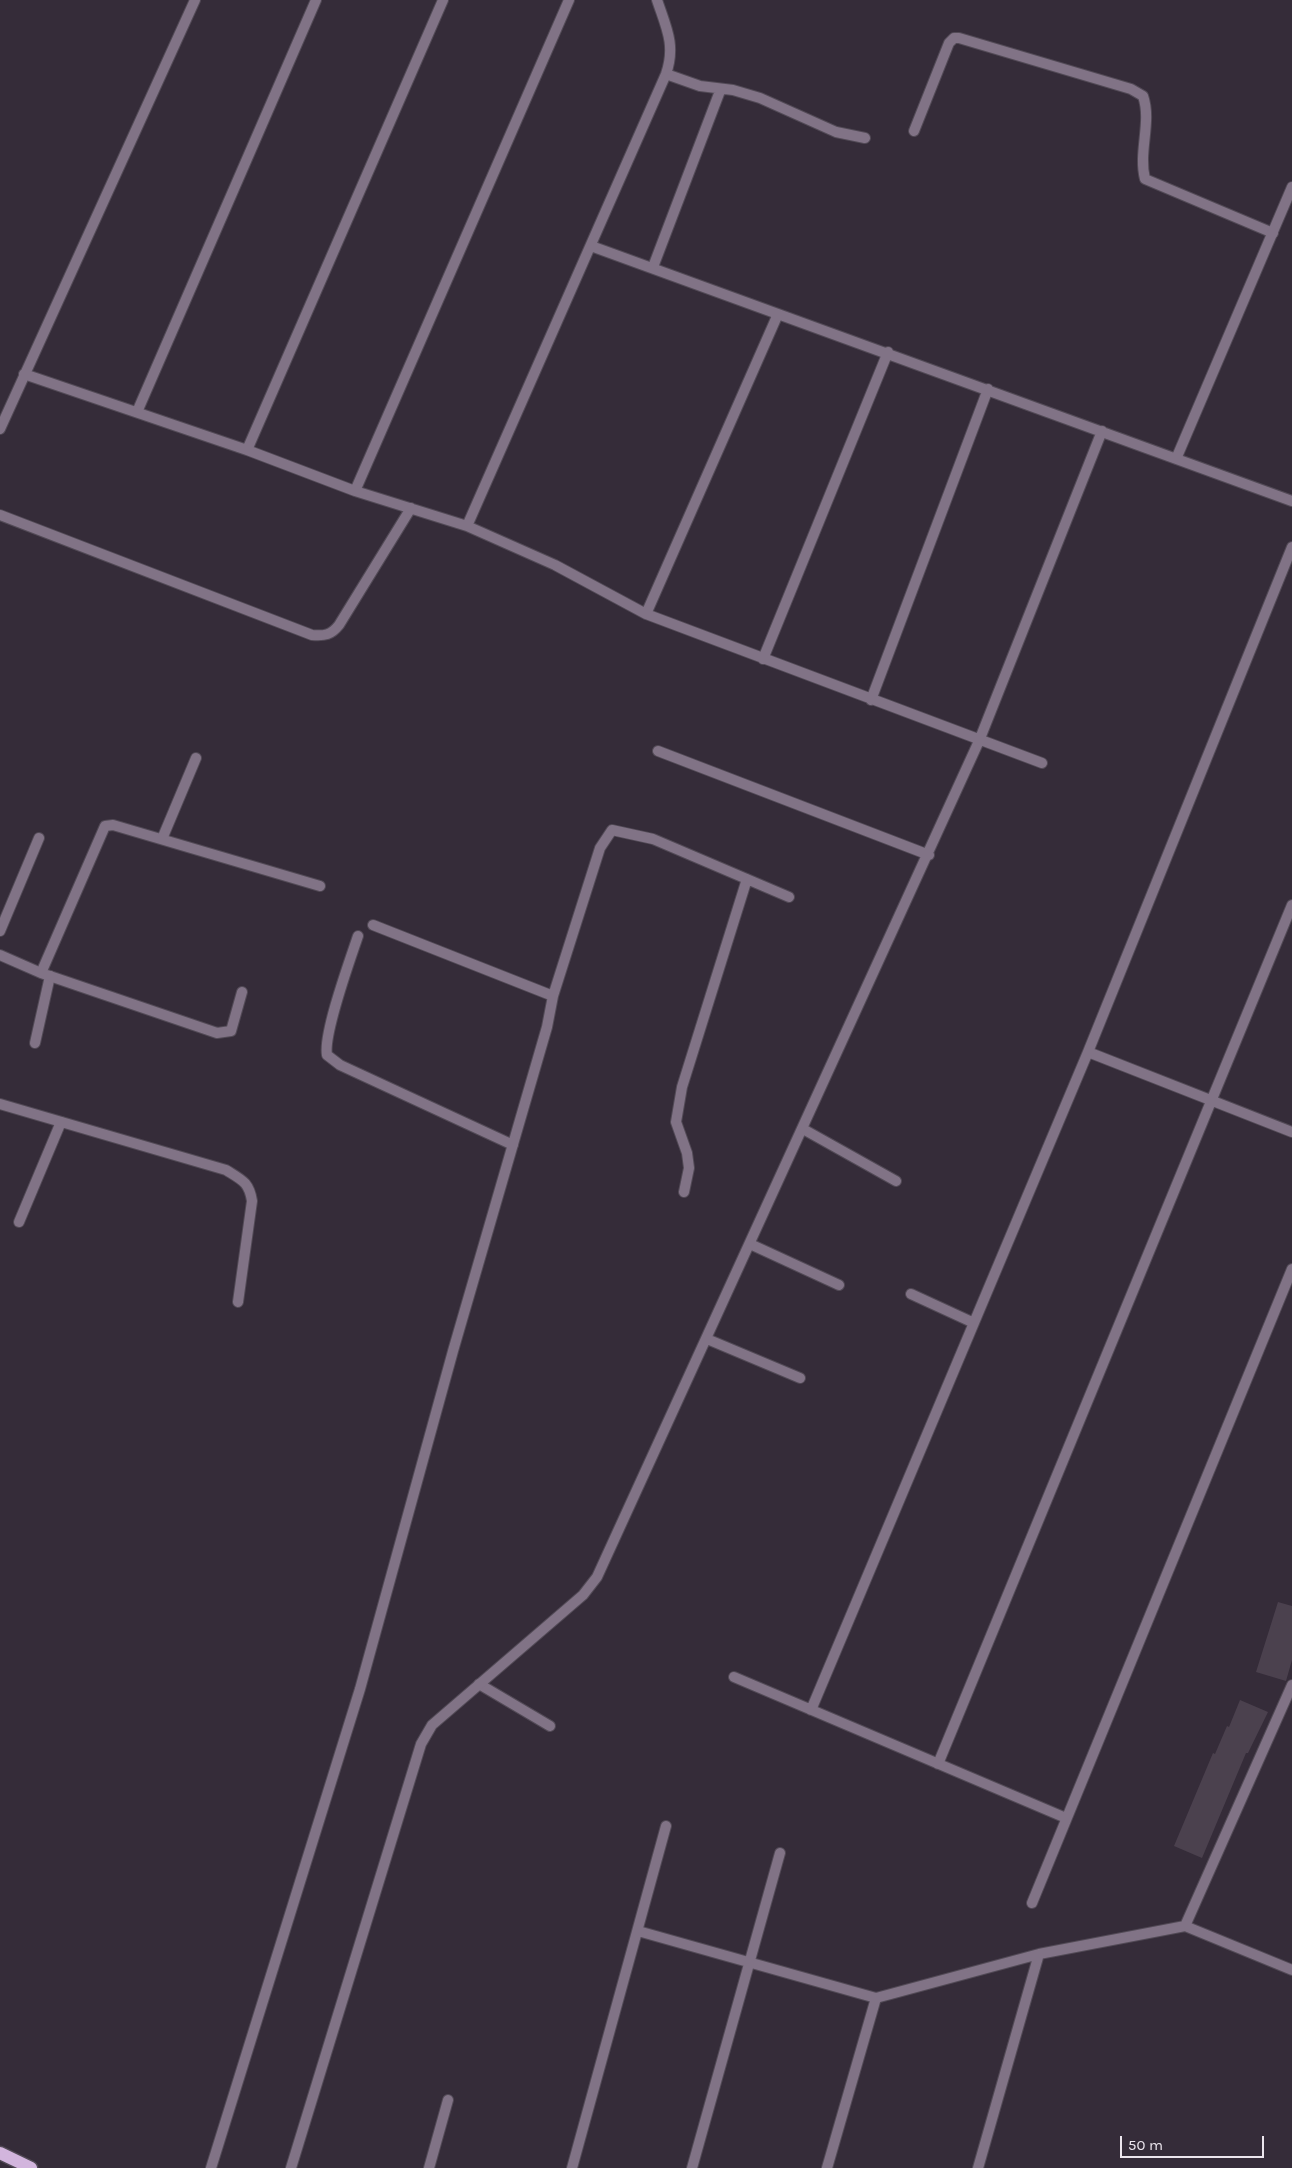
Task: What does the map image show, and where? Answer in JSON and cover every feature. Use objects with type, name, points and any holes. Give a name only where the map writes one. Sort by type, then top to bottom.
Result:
[{"type":"main road","points":[[0,2153],[31,2168]]},
{"type":"street","points":[[0,429],[195,0]]},
{"type":"street","points":[[137,412],[316,0]]},
{"type":"street","points":[[247,450],[443,0]]},
{"type":"street","points":[[355,491],[569,0]]},
{"type":"street","points":[[466,526],[591,246],[672,58],[670,40],[657,0]]},
{"type":"street","points":[[914,131],[949,43],[954,38],[959,38],[1131,89],[1143,96],[1147,106],[1141,166],[1145,178],[1273,232]]},
{"type":"street","points":[[666,74],[700,86],[720,90],[733,90],[760,98],[836,132],[865,138]]},
{"type":"street","points":[[653,267],[720,90]]},
{"type":"street","points":[[1176,459],[1292,187]]},
{"type":"street","points":[[591,246],[888,352],[1292,501]]},
{"type":"street","points":[[646,614],[778,314]]},
{"type":"street","points":[[763,659],[888,352]]},
{"type":"street","points":[[24,374],[247,450],[355,491],[466,526],[555,566],[646,614],[979,741],[1042,763]]},
{"type":"street","points":[[871,700],[988,389]]},
{"type":"street","points":[[290,2168],[421,1744],[432,1725],[583,1595],[597,1577],[803,1130],[979,741],[1102,431]]},
{"type":"street","points":[[0,515],[312,635],[323,636],[333,633],[339,625],[411,508]]},
{"type":"street","points":[[811,1710],[1088,1052],[1292,547]]},
{"type":"street","points":[[658,751],[928,855]]},
{"type":"street","points":[[162,839],[196,758]]},
{"type":"street","points":[[35,1043],[46,974],[106,826],[113,825],[320,886]]},
{"type":"street","points":[[211,2168],[360,1689],[453,1351],[547,1027],[553,996],[600,848],[612,830],[653,839],[789,897]]},
{"type":"street","points":[[0,931],[38,838]]},
{"type":"street","points":[[684,1192],[689,1168],[687,1153],[676,1122],[677,1110],[682,1088],[747,879]]},
{"type":"street","points":[[938,1764],[1292,906]]},
{"type":"street","points":[[372,925],[553,996]]},
{"type":"street","points":[[358,936],[325,1047],[327,1055],[340,1065],[513,1145]]},
{"type":"street","points":[[0,954],[46,974],[217,1033],[231,1031],[242,992]]},
{"type":"street","points":[[1088,1052],[1292,1132]]},
{"type":"street","points":[[0,1104],[226,1170],[243,1180],[250,1188],[252,1201],[238,1302]]},
{"type":"street","points":[[19,1222],[61,1122]]},
{"type":"street","points":[[803,1130],[896,1182]]},
{"type":"street","points":[[750,1244],[839,1285]]},
{"type":"street","points":[[1032,1902],[1292,1269]]},
{"type":"street","points":[[911,1294],[974,1323]]},
{"type":"street","points":[[707,1339],[800,1378]]},
{"type":"street","points":[[734,1677],[1066,1818]]},
{"type":"street","points":[[479,1684],[550,1726]]},
{"type":"street","points":[[1185,1926],[1287,1711],[1292,1685]]},
{"type":"street","points":[[572,2168],[666,1826]]},
{"type":"street","points":[[692,2168],[751,1963],[780,1853]]},
{"type":"street","points":[[638,1931],[876,1998],[1039,1954],[1185,1926],[1292,1970]]},
{"type":"street","points":[[978,2168],[1039,1954]]},
{"type":"street","points":[[827,2168],[876,1998]]},
{"type":"street","points":[[429,2168],[448,2100]]},
{"type":"building","points":[[1278,1602],[1292,1606],[1292,1660],[1286,1681],[1256,1672]]},
{"type":"building","points":[[1240,1700],[1268,1712],[1248,1753],[1246,1753],[1202,1858],[1174,1846],[1213,1753],[1215,1754],[1227,1726],[1229,1727]]}]
